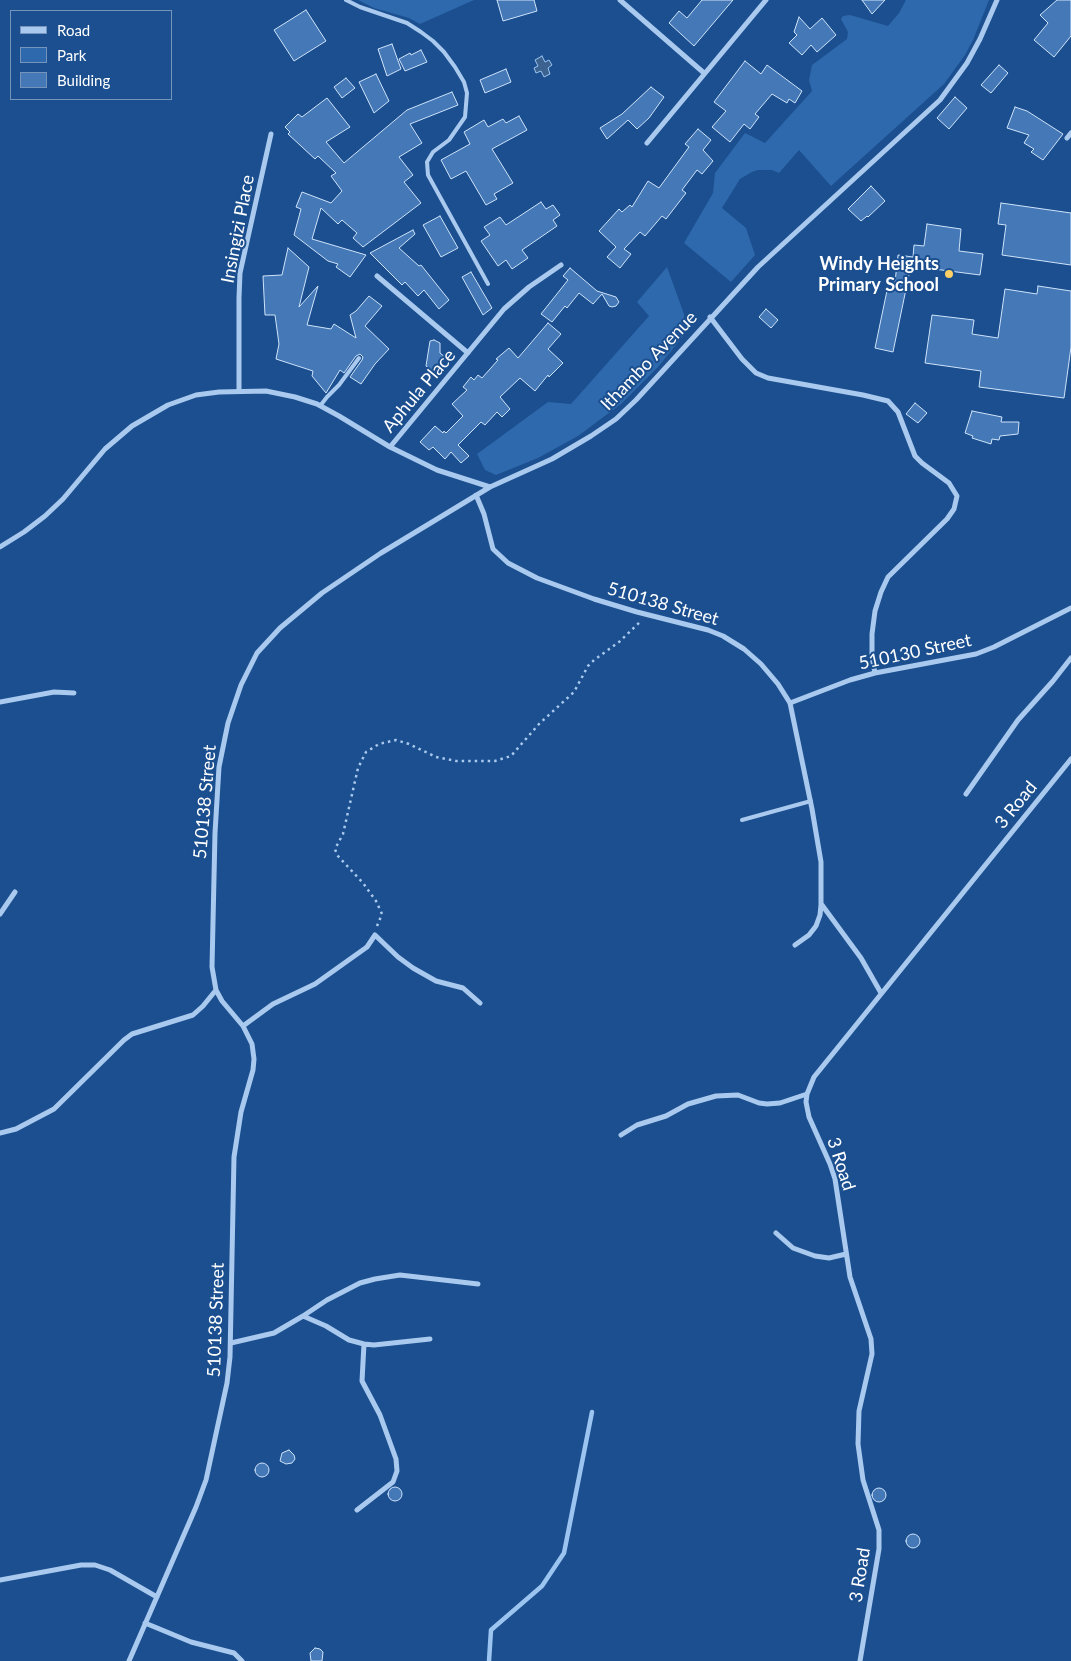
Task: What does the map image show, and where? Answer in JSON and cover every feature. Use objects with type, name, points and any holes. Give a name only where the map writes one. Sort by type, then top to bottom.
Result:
[{"type":"street","points":[[620,0],[704,73]]},
{"type":"street","points":[[646,142],[766,0]]},
{"type":"street","name":"Ithambo Avenue","points":[[476,495],[552,460],[616,419],[636,400],[710,317],[758,267],[940,100],[967,63],[997,0]]},
{"type":"street","points":[[1067,138],[1071,133]]},
{"type":"street","name":"Insingizi Place","points":[[239,390],[240,273],[271,134]]},
{"type":"street","name":"Aphula Place","points":[[390,446],[504,310],[529,287],[561,266]]},
{"type":"street","name":"Aphula Place","points":[[377,276],[468,353]]},
{"type":"street","points":[[710,317],[756,374],[768,378],[888,401],[898,412],[915,456],[949,483],[957,496],[954,509],[947,519],[888,577],[875,611],[872,634],[874,673]]},
{"type":"street","points":[[0,547],[45,516],[63,499],[105,449],[132,426],[168,405],[204,394],[239,390],[266,391],[295,397],[320,406],[437,470],[490,487]]},
{"type":"street","name":"510138 Street","points":[[129,1661],[206,1480],[227,1383],[231,1343],[234,1157],[241,1112],[253,1070],[254,1059],[252,1044],[242,1026],[222,1001],[216,990],[213,980],[211,953],[219,767],[228,723],[241,685],[256,653],[280,628],[322,594],[381,553],[476,495],[484,514],[493,549],[508,563],[537,578],[594,599],[708,630],[734,642],[761,664],[778,684],[790,703],[822,862],[821,905],[816,926],[809,935],[795,946]]},
{"type":"street","name":"510130 Street","points":[[790,703],[874,673],[976,654],[994,647],[1071,608]]},
{"type":"street","points":[[966,794],[1018,720],[1071,658]]},
{"type":"street","points":[[0,702],[54,692],[74,693]]},
{"type":"street","name":"3 Road","points":[[860,1661],[880,1538],[863,1480],[858,1436],[861,1399],[872,1354],[871,1339],[854,1292],[846,1254],[835,1179],[809,1117],[806,1102],[807,1094],[814,1077],[1071,759]]},
{"type":"street","points":[[0,914],[15,892]]},
{"type":"street","points":[[821,905],[861,958],[881,993]]},
{"type":"street","points":[[242,1026],[273,1004],[315,984],[367,948],[374,935],[413,968],[436,981],[462,988],[480,1003]]},
{"type":"street","points":[[0,1133],[16,1129],[54,1109],[132,1034],[193,1015],[204,1006],[216,990]]},
{"type":"street","points":[[621,1135],[637,1125],[666,1116],[688,1104],[716,1096],[738,1095],[767,1104],[780,1103],[807,1094]]},
{"type":"street","points":[[776,1233],[794,1248],[815,1256],[829,1258],[846,1254]]},
{"type":"street","points":[[231,1343],[274,1333],[327,1300],[360,1284],[389,1276],[478,1284]]},
{"type":"street","points":[[303,1316],[314,1320],[349,1340],[364,1344],[374,1345],[430,1339]]},
{"type":"street","points":[[357,1510],[392,1482],[397,1471],[396,1459],[380,1415],[362,1381],[364,1344]]},
{"type":"street","points":[[0,1580],[81,1565],[95,1565],[110,1570],[156,1597]]},
{"type":"street","points":[[146,1623],[178,1637],[234,1653],[242,1661]]},
{"type":"lane","points":[[346,0],[360,7],[407,23],[421,32],[444,52],[464,82],[467,93],[465,117],[449,140],[433,152],[427,162],[428,175],[488,284]]},
{"type":"lane","points":[[320,406],[339,385],[359,358]]},
{"type":"lane","points":[[742,820],[810,801]]},
{"type":"path","points":[[374,935],[382,914],[376,901],[363,883],[337,855],[335,849],[345,827],[358,768],[366,752],[379,744],[396,740],[436,757],[456,761],[495,761],[511,756],[523,745],[539,724],[574,692],[588,666],[628,635],[646,614]]},
{"type":"green space","points":[[358,0],[474,0],[420,24],[409,18],[374,8]]},
{"type":"green space","points":[[906,0],[989,0],[965,55],[944,84],[831,186],[799,150],[779,173],[772,170],[758,170],[740,179],[722,208],[746,228],[755,255],[731,282],[684,243],[713,193],[715,173],[745,133],[765,143],[812,91],[809,80],[812,65],[847,39],[848,32],[841,19],[843,16],[850,15],[888,26],[899,13]]},
{"type":"green space","points":[[667,267],[684,314],[685,334],[658,367],[621,404],[578,436],[538,458],[496,475],[485,470],[477,454],[548,402],[571,404],[649,316],[637,302]]},
{"type":"shaded area","points":[[542,56],[545,62],[549,60],[552,65],[548,68],[550,74],[544,77],[541,71],[536,73],[534,68],[538,66],[535,60]]},
{"type":"building","points":[[497,0],[534,0],[537,11],[503,21]]},
{"type":"building","points":[[702,0],[733,0],[694,46],[669,23],[679,11],[687,18]]},
{"type":"building","points":[[862,0],[885,0],[872,14]]},
{"type":"building","points":[[1057,0],[1071,0],[1071,36],[1054,57],[1034,40],[1048,23],[1040,15]]},
{"type":"building","points":[[306,10],[326,41],[294,61],[274,30]]},
{"type":"building","points":[[799,17],[810,29],[822,18],[836,35],[817,52],[811,45],[802,55],[789,43],[797,35],[794,32]]},
{"type":"building","points":[[392,44],[401,69],[387,76],[378,49]]},
{"type":"building","points":[[421,50],[427,62],[405,71],[399,59]]},
{"type":"building","points":[[745,61],[761,74],[767,65],[802,91],[795,103],[789,99],[787,103],[772,94],[755,114],[759,117],[750,129],[744,124],[730,142],[712,127],[726,111],[714,102]]},
{"type":"building","points":[[999,65],[1008,73],[991,93],[981,85]]},
{"type":"building","points":[[506,69],[511,82],[485,93],[480,80]]},
{"type":"building","points":[[376,74],[389,101],[374,113],[359,82]]},
{"type":"building","points":[[346,78],[355,88],[342,98],[334,87]]},
{"type":"building","points":[[651,87],[664,97],[649,118],[637,129],[628,120],[607,139],[600,128],[622,114]]},
{"type":"building","points":[[452,92],[458,105],[410,124],[422,143],[399,157],[413,175],[404,182],[421,203],[363,247],[353,238],[357,233],[342,220],[338,224],[321,208],[312,239],[366,255],[350,277],[336,267],[338,264],[328,261],[294,235],[301,209],[296,207],[302,192],[331,203],[342,191],[331,176],[336,173],[318,156],[315,159],[288,134],[290,132],[285,127],[298,114],[302,117],[327,98],[350,127],[326,142],[344,163],[407,110]]},
{"type":"building","points":[[955,97],[967,108],[949,129],[937,118]]},
{"type":"building","points":[[1015,107],[1027,111],[1063,134],[1043,160],[1031,152],[1034,149],[1024,143],[1029,135],[1007,128]]},
{"type":"building","points":[[519,116],[527,130],[492,149],[513,183],[494,194],[497,199],[486,205],[466,171],[451,179],[441,160],[470,144],[464,132],[484,120],[488,127],[503,119],[506,123]]},
{"type":"building","points":[[698,129],[711,140],[703,150],[713,161],[702,174],[697,170],[682,190],[686,193],[666,219],[662,216],[645,236],[640,232],[624,249],[631,254],[620,268],[607,257],[616,247],[599,231],[619,209],[622,212],[630,205],[632,207],[648,181],[659,188],[689,147],[685,144]]},
{"type":"building","points":[[871,186],[885,201],[861,221],[848,209]]},
{"type":"building","points":[[541,202],[546,209],[553,205],[560,215],[553,220],[557,226],[522,250],[528,258],[512,269],[506,260],[498,266],[481,241],[490,235],[484,227],[500,217],[506,225]]},
{"type":"building","points":[[1001,203],[1071,213],[1071,265],[1002,255],[1006,225],[998,224]]},
{"type":"building","points":[[440,216],[458,248],[441,257],[423,225]]},
{"type":"building","points":[[927,224],[961,229],[959,251],[983,254],[980,275],[911,266],[912,260],[893,352],[875,348],[889,281],[895,282],[898,255],[913,257],[914,245],[924,246]]},
{"type":"building","points":[[413,230],[415,234],[399,248],[419,266],[421,265],[449,300],[439,309],[424,290],[418,296],[405,282],[402,285],[370,253]]},
{"type":"building","points":[[288,248],[309,267],[299,307],[318,286],[307,325],[331,329],[334,324],[356,338],[350,315],[369,296],[382,306],[365,326],[389,349],[375,364],[361,384],[350,377],[362,360],[363,357],[360,354],[356,356],[344,373],[340,370],[326,393],[312,376],[313,371],[276,359],[279,344],[275,315],[265,315],[263,276],[282,275]]},
{"type":"building","points":[[570,268],[597,291],[616,297],[619,302],[616,306],[609,306],[602,294],[593,304],[579,293],[552,322],[541,314],[568,280],[563,276]]},
{"type":"building","points":[[471,272],[492,308],[483,315],[462,277]]},
{"type":"building","points":[[1038,286],[1071,291],[1071,347],[1064,398],[979,387],[981,371],[925,363],[932,315],[974,320],[972,334],[998,338],[1005,289],[1037,294]]},
{"type":"building","points":[[766,309],[778,320],[771,328],[759,317]]},
{"type":"building","points":[[548,323],[561,334],[548,349],[563,363],[549,377],[548,375],[535,391],[520,378],[500,397],[510,409],[502,417],[497,412],[485,425],[481,422],[458,445],[469,456],[461,463],[451,452],[445,459],[433,447],[429,450],[420,442],[435,426],[443,433],[444,431],[446,433],[463,416],[452,404],[467,390],[463,387],[471,377],[474,380],[478,375],[482,378],[498,360],[496,359],[509,348],[518,358]]},
{"type":"building","points":[[434,340],[440,343],[440,353],[446,358],[434,372],[426,366],[430,341]]},
{"type":"building","points":[[915,403],[927,413],[918,423],[906,414]]},
{"type":"building","points":[[972,411],[1002,417],[1001,422],[1019,422],[1018,434],[1000,436],[999,440],[992,439],[991,444],[972,438],[973,436],[965,433]]},
{"type":"building","points":[[289,1450],[295,1459],[292,1463],[286,1464],[280,1461],[282,1453]]},
{"type":"building","points":[[259,1463],[265,1463],[269,1470],[265,1477],[259,1477],[255,1473],[255,1467]]},
{"type":"building","points":[[395,1487],[400,1489],[402,1494],[400,1499],[395,1501],[390,1499],[388,1494],[390,1489]]},
{"type":"building","points":[[879,1488],[884,1490],[886,1495],[884,1500],[879,1502],[874,1500],[872,1495],[874,1490]]},
{"type":"building","points":[[913,1534],[918,1536],[920,1541],[918,1546],[913,1548],[908,1546],[906,1541],[908,1536]]},
{"type":"building","points":[[315,1648],[323,1652],[322,1661],[311,1661],[310,1653]]},
{"type":"waterway","points":[[489,1661],[491,1630],[542,1586],[564,1553],[592,1412]]},
{"type":"place","name":"Windy Heights Primary School","points":[[949,274]]}]
